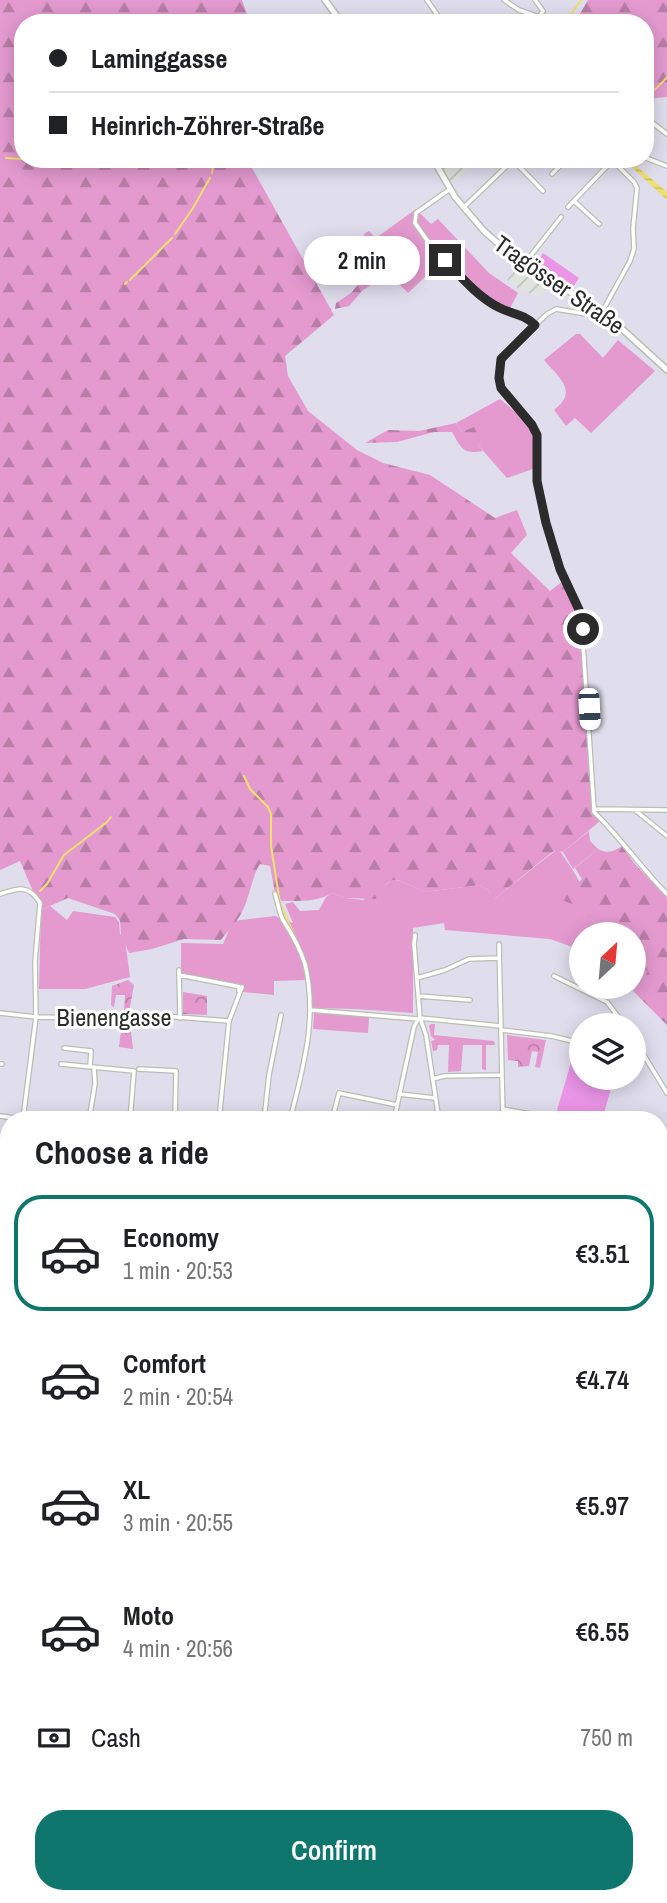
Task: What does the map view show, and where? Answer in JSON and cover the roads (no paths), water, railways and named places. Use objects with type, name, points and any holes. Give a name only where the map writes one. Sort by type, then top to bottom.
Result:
[{"type":"main road","name":"Tragösser Straße","points":[[438,168],[463,208],[491,237],[525,263],[609,317],[667,370]]},
{"type":"street","points":[[504,0],[529,14]]},
{"type":"street","points":[[463,208],[505,168]]},
{"type":"street","points":[[521,168],[543,191]]},
{"type":"street","points":[[552,174],[558,168]]},
{"type":"street","points":[[568,207],[604,168]]},
{"type":"street","points":[[602,312],[630,261],[635,243],[633,228],[637,188],[619,168]]},
{"type":"street","points":[[450,189],[416,212],[416,225],[472,288],[500,308],[520,314],[535,325]]},
{"type":"street","points":[[574,201],[599,224]]},
{"type":"street","points":[[525,263],[561,217]]},
{"type":"street","points":[[609,317],[556,309],[506,353],[499,366],[499,378],[503,392],[526,417],[537,435],[537,481],[546,523],[560,569],[581,614],[594,812],[618,835],[643,870],[667,894]]},
{"type":"street","points":[[594,808],[667,810]]},
{"type":"street","points":[[635,809],[667,836]]},
{"type":"street","points":[[0,894],[19,887],[25,888],[30,890],[40,903],[35,962],[36,1017],[27,1111]]},
{"type":"street","points":[[275,894],[283,920],[305,965],[312,1019],[292,1111]]},
{"type":"street","points":[[415,935],[419,1019],[424,1026],[437,1111]]},
{"type":"street","points":[[499,944],[503,1109],[514,1111]]},
{"type":"street","points":[[417,978],[469,959],[499,958]]},
{"type":"street","points":[[180,1018],[179,973],[239,987],[239,998]]},
{"type":"street","points":[[554,976],[607,1002],[615,1013]]},
{"type":"street","points":[[220,1111],[229,1021],[242,987]]},
{"type":"street","points":[[418,996],[470,1000]]},
{"type":"street","points":[[310,1010],[501,1028],[569,1040]]},
{"type":"street","name":"Bienengasse","points":[[0,1013],[36,1017],[229,1021]]},
{"type":"street","points":[[265,1111],[281,1015]]},
{"type":"street","points":[[396,1111],[414,1027],[419,1019]]},
{"type":"street","points":[[64,1048],[91,1051],[95,1084],[90,1111]]},
{"type":"street","points":[[646,1059],[667,1093]]},
{"type":"street","points":[[61,1064],[134,1071],[131,1111]]},
{"type":"street","points":[[139,1069],[176,1071],[175,1111]]},
{"type":"street","points":[[433,1079],[444,1076],[502,1075]]},
{"type":"street","points":[[334,1111],[339,1093],[397,1105]]},
{"type":"street","points":[[399,1094],[435,1098]]},
{"type":"waterway","points":[[571,14],[581,0]]},
{"type":"waterway","points":[[654,90],[667,77]]},
{"type":"waterway","points":[[6,158],[14,158]]},
{"type":"waterway","points":[[212,173],[213,168]]},
{"type":"waterway","points":[[175,234],[210,178]]},
{"type":"waterway","points":[[130,280],[172,238]]},
{"type":"waterway","points":[[244,776],[250,789],[268,807],[271,814],[271,846],[280,903],[296,939]]},
{"type":"waterway","points":[[40,891],[64,855],[111,817]]}]
